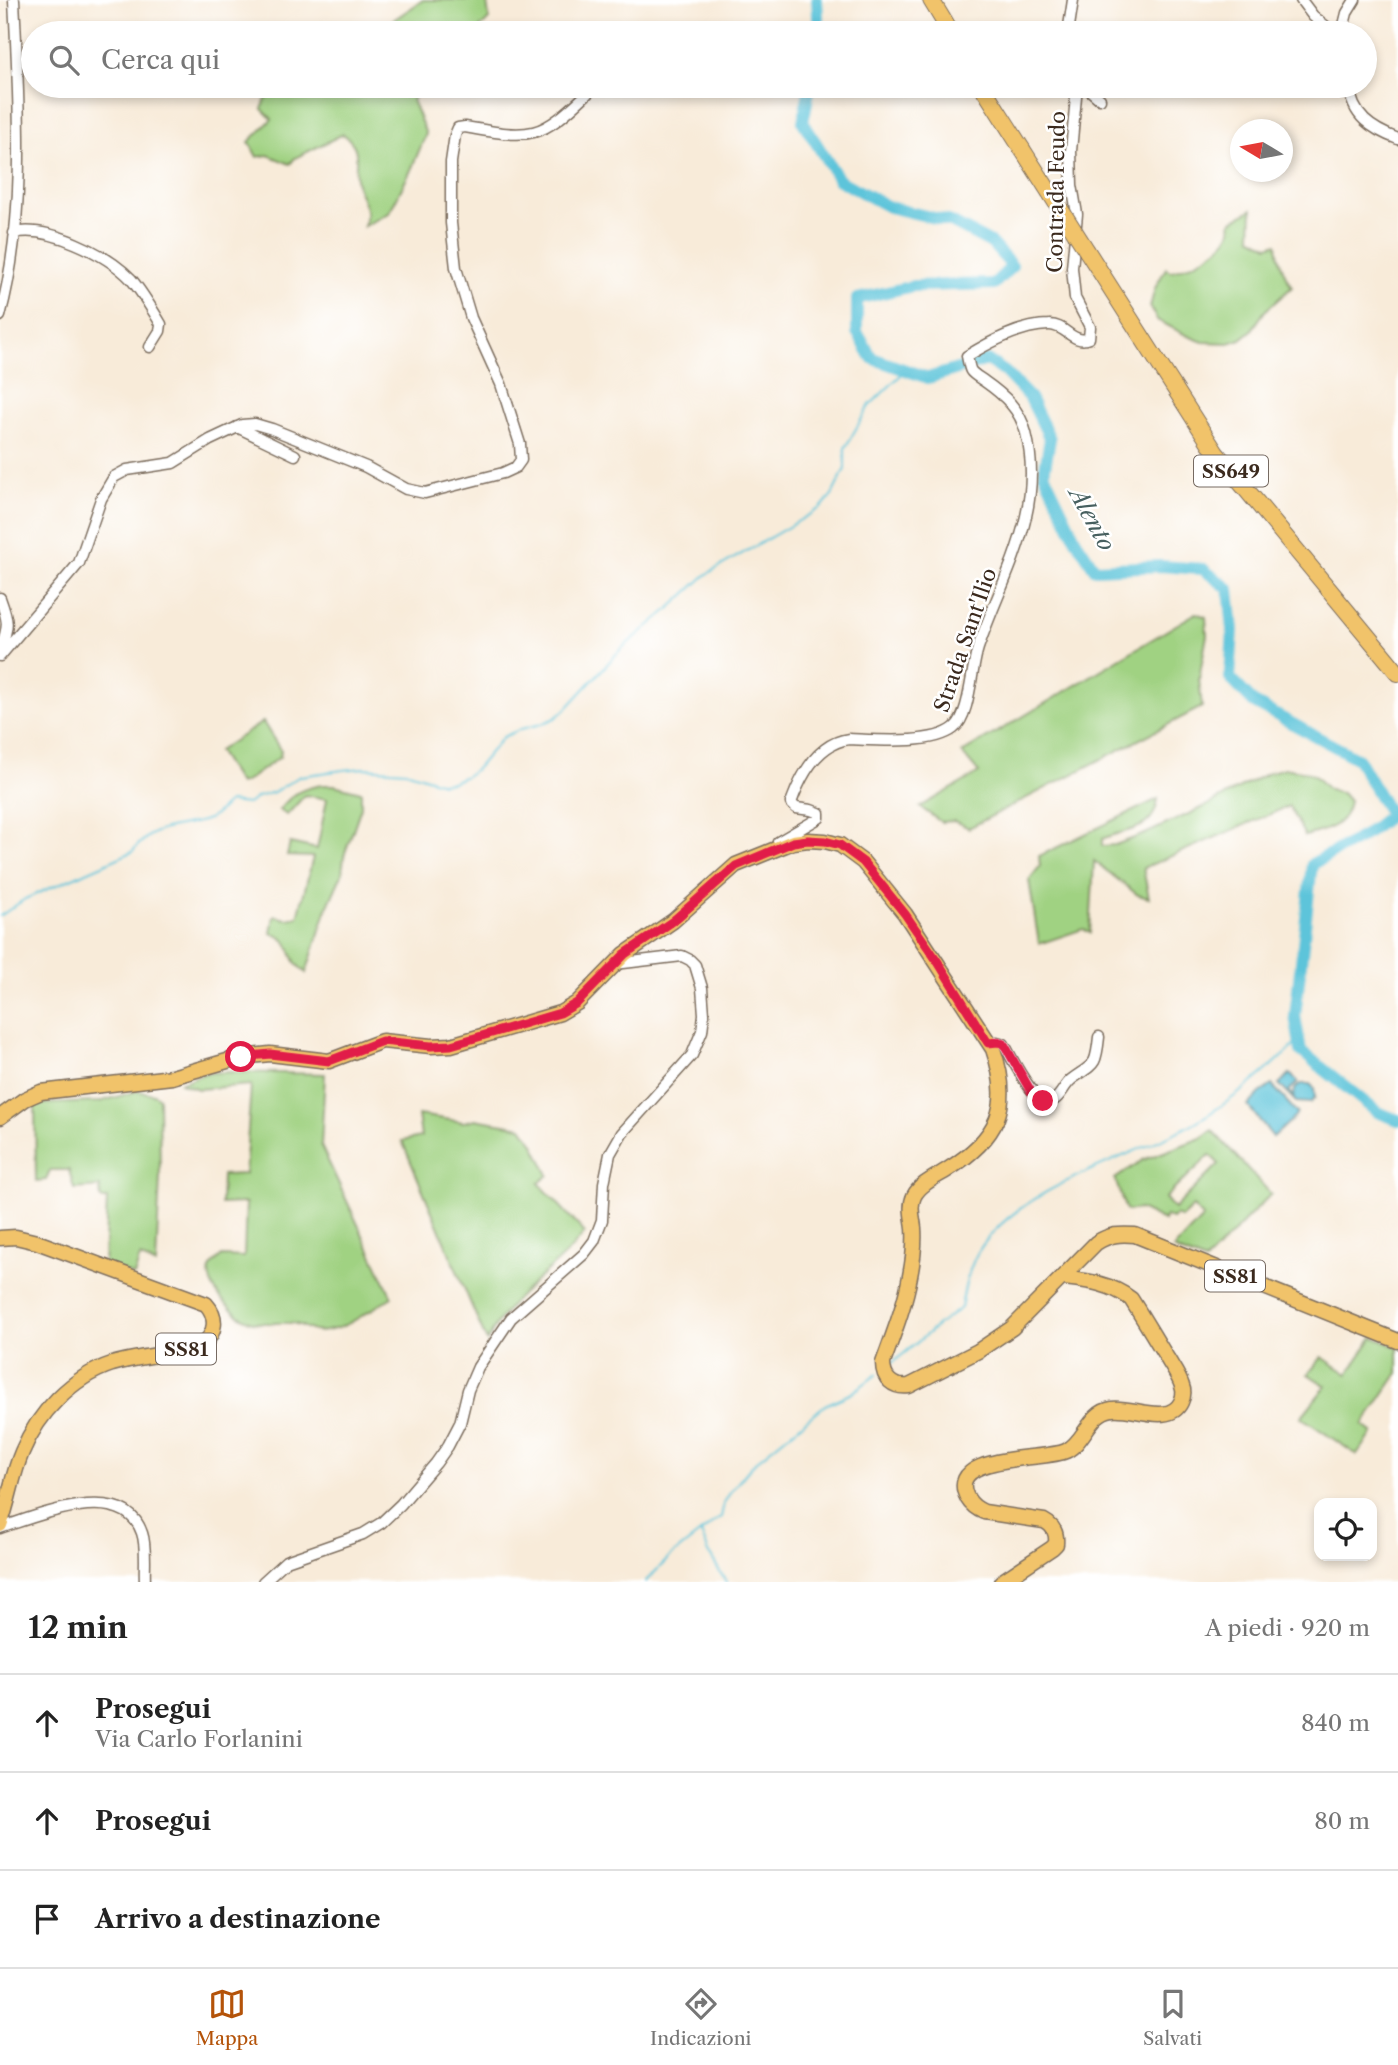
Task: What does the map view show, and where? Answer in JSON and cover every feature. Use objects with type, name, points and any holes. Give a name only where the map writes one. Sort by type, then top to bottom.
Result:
[{"type":"highway","points":[[931,0],[944,21]]},
{"type":"highway","name":"SS649","points":[[990,98],[1216,453],[1398,673]]},
{"type":"main road","name":"SS81","points":[[0,1117],[25,1099],[41,1092],[172,1077],[241,1057],[270,1054],[329,1061],[382,1041],[431,1046],[451,1045],[560,1013],[577,1003],[625,954],[673,921],[736,866],[799,841],[818,840],[840,845],[855,855],[905,914],[988,1043],[1001,1072],[1002,1101],[997,1119],[987,1137],[967,1158],[927,1183],[915,1195],[911,1212],[914,1228],[911,1275],[883,1363],[886,1378],[894,1385],[909,1386],[978,1351],[1013,1328],[1096,1243],[1107,1236],[1118,1234],[1135,1236],[1398,1341]]},
{"type":"main road","name":"SS81","points":[[0,1238],[16,1237],[37,1242],[206,1304],[212,1311],[214,1326],[208,1340],[202,1345],[109,1365],[72,1385],[30,1436],[21,1454],[0,1527]]},
{"type":"main road","points":[[1078,1262],[1098,1282]]},
{"type":"main road","points":[[1001,1582],[1052,1548],[1056,1544],[1055,1531],[1044,1521],[984,1512],[976,1508],[969,1502],[965,1491],[967,1478],[972,1471],[986,1464],[1057,1455],[1070,1449],[1094,1419],[1109,1409],[1167,1413],[1176,1409],[1183,1399],[1180,1381],[1131,1299],[1119,1290],[1098,1282],[1063,1278]]},
{"type":"street","points":[[0,316],[7,290],[14,233],[20,120],[14,0]]},
{"type":"street","points":[[1070,21],[1073,0]]},
{"type":"street","points":[[1301,0],[1318,21]]},
{"type":"street","points":[[1345,21],[1355,0]]},
{"type":"street","points":[[0,656],[79,563],[101,499],[114,477],[127,470],[173,463],[237,427],[255,424],[272,429],[366,467],[407,489],[425,494],[516,467],[521,460],[520,444],[501,384],[471,318],[456,268],[451,162],[455,135],[458,128],[465,127],[515,135],[536,132],[560,120],[583,98]]},
{"type":"street","name":"Contrada Feudo","points":[[972,373],[967,356],[985,344],[1033,327],[1053,324],[1076,339],[1087,339],[1090,327],[1075,298],[1072,268],[1077,214],[1072,185],[1076,98]]},
{"type":"street","points":[[1352,98],[1356,112],[1378,131],[1398,139]]},
{"type":"street","points":[[14,233],[26,230],[71,242],[108,260],[130,278],[161,324],[160,331],[150,347]]},
{"type":"street","name":"Strada Sant'Ilio","points":[[763,854],[766,848],[819,818],[819,813],[796,808],[791,803],[814,759],[836,741],[943,735],[961,722],[978,647],[1022,536],[1032,490],[1032,464],[1026,431],[1015,406],[1002,393],[972,373]]},
{"type":"street","points":[[237,427],[295,455]]},
{"type":"street","points":[[0,598],[8,619],[8,632],[0,649]]},
{"type":"street","points":[[262,1582],[286,1562],[363,1534],[381,1523],[401,1504],[448,1446],[460,1423],[468,1390],[478,1367],[511,1318],[584,1254],[594,1241],[602,1220],[604,1183],[610,1154],[622,1133],[692,1055],[702,1031],[704,1014],[702,988],[695,965],[690,960],[682,956],[615,964]]},
{"type":"street","points":[[988,1043],[1004,1044],[1033,1095],[1043,1101],[1052,1101],[1059,1097],[1066,1084],[1088,1070],[1097,1058],[1099,1037]]},
{"type":"street","points":[[0,1527],[61,1508],[97,1504],[120,1510],[133,1518],[142,1533],[145,1582]]},
{"type":"green space","points":[[423,0],[487,0],[487,21],[392,21]]},
{"type":"green space","points":[[414,98],[412,100],[426,134],[389,213],[364,226],[366,208],[357,185],[355,150],[343,134],[295,158],[290,164],[268,155],[257,157],[249,142],[272,119],[262,109],[266,99]]},
{"type":"green space","points":[[1252,209],[1251,237],[1268,246],[1277,243],[1278,255],[1292,287],[1265,311],[1251,331],[1241,339],[1229,343],[1203,342],[1157,320],[1150,307],[1155,288],[1166,268],[1170,271],[1188,266],[1210,254],[1227,239],[1231,222]]},
{"type":"green space","points":[[1196,613],[1206,617],[1207,635],[1199,679],[1202,707],[969,828],[954,821],[941,822],[920,807],[979,773],[962,753]]},
{"type":"green space","points":[[263,722],[281,751],[280,757],[239,784],[218,751]]},
{"type":"green space","points":[[1284,768],[1310,773],[1328,789],[1342,793],[1349,801],[1340,821],[1328,829],[1305,836],[1289,806],[1143,868],[1149,898],[1138,895],[1094,861],[1090,933],[1083,929],[1039,944],[1029,880],[1040,866],[1039,856],[1158,799],[1151,818],[1145,824],[1102,839],[1102,846],[1115,845],[1145,834],[1268,773]]},
{"type":"green space","points":[[322,785],[334,785],[361,792],[361,807],[344,856],[342,874],[327,908],[306,973],[295,961],[285,941],[271,933],[274,916],[287,919],[298,917],[313,857],[287,856],[290,843],[317,849],[327,799],[305,795],[287,815],[279,810],[298,793]]},
{"type":"green space","points":[[206,1073],[325,1074],[321,1146],[392,1297],[343,1326],[316,1332],[291,1323],[246,1320],[230,1308],[211,1283],[211,1267],[222,1256],[244,1257],[246,1203],[221,1204],[222,1175],[245,1174],[251,1085],[198,1089],[180,1083]]},
{"type":"green space","points":[[137,1091],[154,1094],[159,1098],[160,1176],[156,1265],[140,1257],[134,1276],[104,1264],[107,1199],[101,1199],[100,1187],[74,1189],[69,1170],[50,1170],[46,1180],[36,1181],[35,1104],[99,1102]]},
{"type":"green space","points":[[418,1115],[464,1122],[475,1119],[522,1127],[534,1144],[549,1175],[539,1183],[585,1233],[508,1309],[487,1342],[402,1141],[421,1137]]},
{"type":"green space","points":[[1212,1130],[1271,1194],[1205,1262],[1173,1249],[1203,1217],[1193,1207],[1181,1218],[1176,1215],[1172,1219],[1166,1216],[1164,1221],[1140,1209],[1126,1211],[1115,1179],[1143,1160],[1201,1138]],"holes":[[[1210,1155],[1219,1164],[1174,1209],[1165,1198]]]},
{"type":"green space","points":[[1373,1337],[1398,1347],[1398,1373],[1363,1425],[1373,1433],[1357,1455],[1301,1417],[1326,1386],[1308,1374],[1322,1357],[1348,1374]]},
{"type":"water","points":[[1290,1074],[1298,1082],[1289,1091],[1294,1097],[1295,1089],[1300,1084],[1310,1084],[1314,1088],[1315,1098],[1310,1103],[1296,1102],[1279,1084]]},
{"type":"water","points":[[1272,1085],[1297,1113],[1273,1137],[1248,1106]]},
{"type":"waterway","name":"Alento","points":[[817,0],[818,21]]},
{"type":"waterway","name":"Alento","points":[[808,98],[803,122],[839,180],[889,207],[951,222],[991,243],[1012,266],[994,284],[913,286],[857,299],[857,332],[872,358],[928,378],[987,360],[1005,372],[1030,398],[1050,439],[1044,473],[1076,540],[1095,569],[1161,566],[1203,569],[1229,589],[1233,630],[1230,678],[1254,703],[1358,759],[1390,815],[1365,835],[1312,864],[1295,1016],[1301,1051],[1377,1112],[1398,1120]]},
{"type":"waterway","points":[[0,916],[25,899],[132,852],[141,842],[158,831],[208,819],[229,802],[248,804],[300,776],[364,768],[406,771],[442,783],[466,776],[477,768],[503,737],[555,718],[566,709],[621,649],[707,574],[821,508],[832,495],[845,469],[845,448],[869,406],[906,370]]},
{"type":"waterway","points":[[889,1365],[961,1308],[969,1272],[978,1252],[996,1229],[1020,1209],[1077,1176],[1194,1123],[1249,1085],[1299,1041]]},
{"type":"waterway","points":[[645,1582],[671,1556],[721,1517],[724,1503],[731,1491],[755,1462],[825,1405],[852,1393],[877,1374]]},
{"type":"waterway","points":[[701,1533],[726,1582]]},
{"type":"route","points":[[241,1057],[270,1054],[329,1061],[382,1041],[431,1046],[451,1045],[560,1013],[577,1003],[625,954],[673,921],[736,866],[793,842],[818,840],[840,845],[863,862],[905,914],[988,1043],[1004,1044],[1033,1095],[1043,1101]]}]
